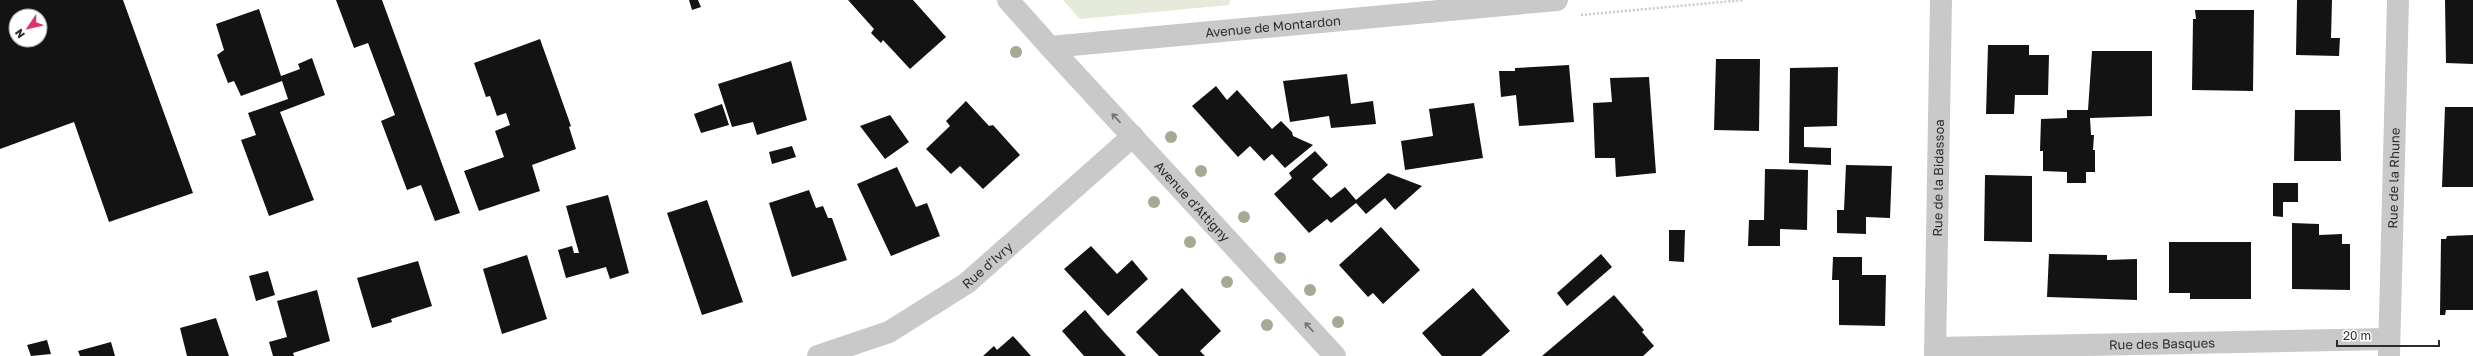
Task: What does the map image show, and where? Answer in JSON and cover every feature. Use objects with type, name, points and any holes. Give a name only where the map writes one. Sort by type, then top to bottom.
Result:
[{"type":"street","points":[[1008,0],[1050,47]]},
{"type":"street","name":"Avenue de Montardon","points":[[1050,47],[1557,0]]},
{"type":"street","name":"Rue de la Bidassoa","points":[[1935,352],[1941,0]]},
{"type":"street","name":"Rue de la Rhune","points":[[2389,348],[2398,0]]},
{"type":"street","name":"Avenue d'Attigny","points":[[1050,47],[1335,356]]},
{"type":"street","name":"Rue d'Ivry","points":[[818,356],[889,332],[967,283],[1133,136]]},
{"type":"street","name":"Rue des Basques","points":[[1935,352],[2389,348]]},
{"type":"green space","points":[[1063,0],[1230,0],[1229,5],[1080,19]]},
{"type":"building","points":[[0,0],[123,0],[193,193],[109,222],[74,122],[0,149]]},
{"type":"building","points":[[336,0],[382,0],[460,213],[435,221],[421,185],[407,190],[381,121],[395,115],[368,43],[354,48]]},
{"type":"building","points":[[689,0],[698,0],[701,7],[692,10]]},
{"type":"building","points":[[848,0],[913,0],[946,37],[910,69],[883,40],[881,43],[871,33],[874,29]]},
{"type":"building","points":[[2297,0],[2332,0],[2331,38],[2340,38],[2339,56],[2296,55]]},
{"type":"building","points":[[2445,0],[2473,0],[2473,64],[2446,63]]},
{"type":"building","points":[[259,9],[281,76],[300,69],[298,64],[312,58],[325,95],[280,112],[314,200],[269,216],[241,140],[256,135],[248,113],[288,99],[282,81],[241,96],[234,81],[228,83],[217,55],[224,50],[216,24]]},
{"type":"building","points":[[2195,10],[2254,10],[2253,91],[2192,90],[2193,19],[2196,19]]},
{"type":"building","points":[[540,39],[571,126],[569,127],[576,149],[532,165],[540,191],[479,211],[464,171],[504,157],[495,131],[510,125],[506,113],[497,116],[490,96],[486,97],[474,63]]},
{"type":"building","points":[[1988,45],[2029,45],[2029,55],[2049,55],[2048,95],[2015,95],[2014,114],[1986,114]]},
{"type":"building","points":[[2092,51],[2152,51],[2152,116],[2090,118],[2091,135],[2094,135],[2093,150],[2095,150],[2095,172],[2086,172],[2086,183],[2067,183],[2067,172],[2043,171],[2043,151],[2040,151],[2041,119],[2067,118],[2067,110],[2088,110]]},
{"type":"building","points":[[1716,59],[1760,59],[1759,131],[1714,130]]},
{"type":"building","points":[[791,61],[807,120],[757,135],[753,122],[732,127],[718,84]]},
{"type":"building","points":[[1569,65],[1574,122],[1519,126],[1516,95],[1501,97],[1499,71],[1515,71],[1515,68]]},
{"type":"building","points":[[1838,67],[1837,126],[1804,127],[1804,147],[1831,148],[1831,165],[1789,163],[1790,68]]},
{"type":"building","points":[[1347,74],[1351,104],[1373,101],[1376,124],[1331,128],[1329,116],[1290,122],[1283,81]]},
{"type":"building","points":[[1649,77],[1656,173],[1616,177],[1615,158],[1595,158],[1593,103],[1612,102],[1610,78]]},
{"type":"building","points":[[1216,86],[1227,100],[1237,90],[1272,129],[1281,121],[1292,132],[1293,136],[1313,145],[1285,168],[1272,154],[1264,161],[1250,146],[1238,157],[1192,106]]},
{"type":"building","points":[[966,101],[989,126],[993,125],[1020,155],[983,189],[960,166],[951,174],[926,149],[950,126],[946,121]]},
{"type":"building","points":[[1474,103],[1483,158],[1405,170],[1401,141],[1433,136],[1429,109]]},
{"type":"building","points":[[722,104],[729,125],[701,133],[694,114]]},
{"type":"building","points":[[2445,107],[2473,107],[2473,187],[2442,187]]},
{"type":"building","points":[[2295,110],[2340,110],[2341,161],[2294,161]]},
{"type":"building","points":[[890,115],[909,142],[885,159],[860,126]]},
{"type":"building","points":[[792,146],[796,157],[772,164],[769,152]]},
{"type":"building","points":[[1315,151],[1328,165],[1312,179],[1331,198],[1345,187],[1356,200],[1388,173],[1422,186],[1395,210],[1385,198],[1366,214],[1356,203],[1331,223],[1327,219],[1309,233],[1274,194],[1292,178],[1289,173]]},
{"type":"building","points":[[1846,165],[1892,166],[1890,218],[1866,217],[1866,234],[1837,233],[1837,210],[1844,210]]},
{"type":"building","points":[[897,167],[916,207],[927,203],[940,236],[891,256],[857,184]]},
{"type":"building","points":[[1765,169],[1808,170],[1807,230],[1780,229],[1780,246],[1748,246],[1749,220],[1764,220]]},
{"type":"building","points":[[1985,175],[2032,176],[2032,242],[1984,241]]},
{"type":"building","points":[[2273,183],[2298,183],[2298,202],[2283,202],[2283,217],[2273,216]]},
{"type":"building","points":[[809,190],[816,208],[823,206],[828,218],[832,218],[847,260],[792,277],[769,203]]},
{"type":"building","points":[[608,195],[629,273],[610,279],[606,267],[566,278],[558,250],[572,246],[574,253],[579,253],[566,206]]},
{"type":"building","points":[[707,200],[743,302],[702,315],[667,213]]},
{"type":"building","points":[[2292,223],[2319,224],[2319,235],[2342,234],[2342,244],[2350,244],[2350,290],[2292,289]]},
{"type":"building","points":[[1381,227],[1420,270],[1383,304],[1373,293],[1368,297],[1339,265]]},
{"type":"building","points":[[1669,230],[1685,230],[1684,262],[1669,261]]},
{"type":"building","points":[[2473,235],[2473,310],[2446,310],[2445,315],[2440,315],[2441,239],[2446,239],[2447,236]]},
{"type":"building","points":[[2169,242],[2251,242],[2251,299],[2190,299],[2190,293],[2169,293]]},
{"type":"building","points":[[1091,246],[1117,274],[1132,260],[1148,279],[1108,316],[1064,269]]},
{"type":"building","points":[[1601,254],[1612,267],[1567,306],[1557,293]]},
{"type":"building","points":[[2049,254],[2107,255],[2107,260],[2137,259],[2137,300],[2047,297]]},
{"type":"building","points":[[527,255],[547,319],[502,334],[483,269]]},
{"type":"building","points":[[1833,257],[1862,257],[1862,275],[1886,275],[1885,326],[1839,325],[1839,280],[1832,280]]},
{"type":"building","points":[[418,261],[432,306],[391,319],[392,322],[372,328],[357,278]]},
{"type":"building","points":[[268,271],[275,295],[256,301],[249,276]]},
{"type":"building","points":[[1182,288],[1221,331],[1200,351],[1205,356],[1159,356],[1136,332]]},
{"type":"building","points":[[1473,288],[1510,331],[1481,356],[1442,356],[1422,333]]},
{"type":"building","points":[[317,290],[330,341],[293,353],[294,356],[273,356],[269,342],[287,337],[277,301]]},
{"type":"building","points":[[1614,295],[1644,330],[1642,332],[1654,346],[1643,356],[1542,356]]},
{"type":"building","points":[[1085,310],[1126,356],[1084,356],[1062,331]]},
{"type":"building","points":[[216,318],[229,356],[187,356],[180,328]]},
{"type":"building","points":[[1013,336],[1031,356],[983,356],[994,346],[997,350]]},
{"type":"building","points":[[47,340],[51,354],[31,356],[27,345]]},
{"type":"building","points":[[111,342],[115,356],[80,356],[78,351]]}]
